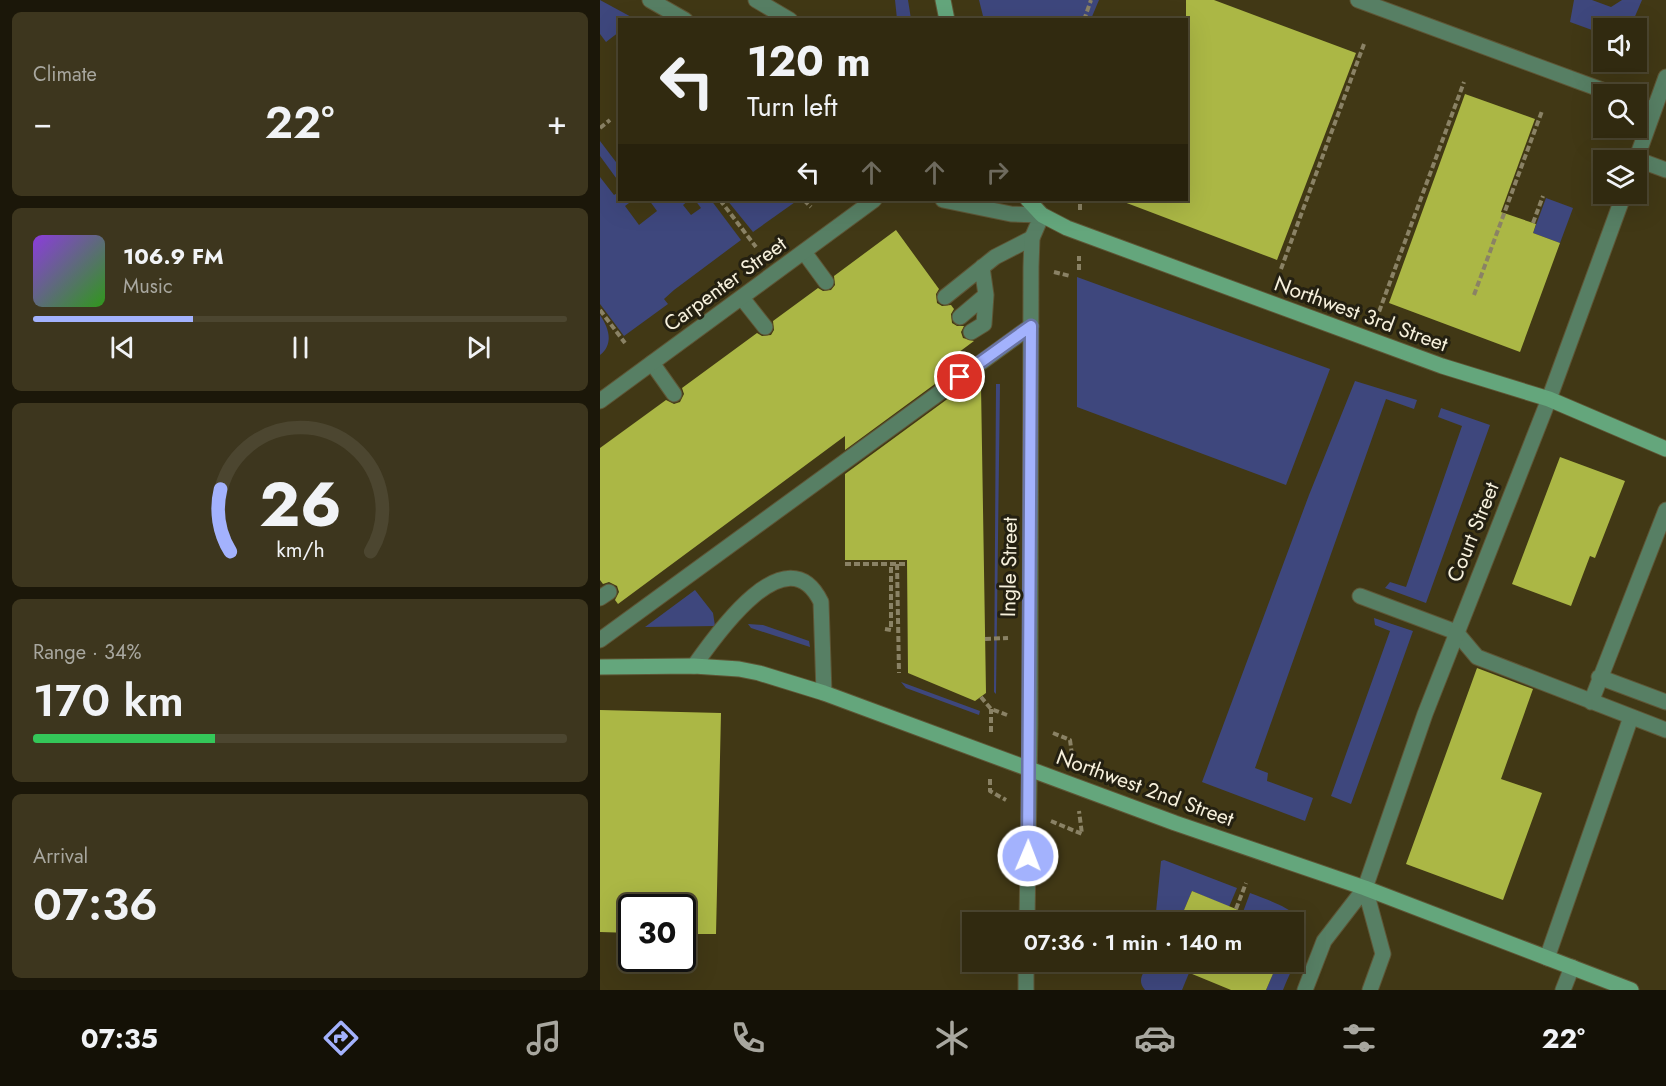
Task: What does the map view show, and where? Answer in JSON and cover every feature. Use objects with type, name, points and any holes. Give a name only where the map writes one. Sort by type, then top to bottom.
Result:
[{"type":"main road","points":[[943,0],[947,18]]},
{"type":"main road","name":"Northwest 3rd Street","points":[[1029,201],[1042,215],[1067,228],[1442,366],[1549,399],[1666,449]]},
{"type":"main road","name":"Northwest 2nd Street","points":[[600,667],[694,666],[759,673],[824,693],[1365,888],[1631,990]]},
{"type":"street","points":[[650,0],[682,18]]},
{"type":"street","points":[[756,0],[787,18]]},
{"type":"street","points":[[1358,0],[1593,87]]},
{"type":"street","points":[[1640,150],[1666,77]]},
{"type":"street","points":[[1647,107],[1654,110]]},
{"type":"street","points":[[1647,164],[1666,170]]},
{"type":"street","name":"Carpenter Street","points":[[600,401],[876,201]]},
{"type":"street","name":"Northwest 3rd Street","points":[[948,201],[1011,214],[1042,215]]},
{"type":"street","name":"Court Street","points":[[1305,990],[1324,941],[1365,888],[1456,632],[1549,399],[1620,204]]},
{"type":"street","name":"Ingle Street","points":[[1027,912],[1032,238],[1042,215]]},
{"type":"street","points":[[945,297],[995,257],[1032,238]]},
{"type":"street","points":[[804,252],[826,282]]},
{"type":"street","points":[[971,332],[984,324],[986,296],[982,267]]},
{"type":"street","points":[[960,317],[986,296]]},
{"type":"street","points":[[741,298],[765,327]]},
{"type":"street","points":[[600,640],[1031,326]]},
{"type":"street","points":[[652,363],[674,394]]},
{"type":"street","points":[[1591,702],[1599,677],[1661,535],[1666,510]]},
{"type":"street","points":[[694,666],[717,632],[742,606],[770,583],[796,579],[807,583],[821,602],[824,693]]},
{"type":"street","points":[[1360,596],[1456,632],[1477,657],[1666,730]]},
{"type":"street","points":[[1599,677],[1666,702]]},
{"type":"street","points":[[1547,958],[1631,717]]},
{"type":"street","points":[[1365,888],[1383,954],[1370,990]]},
{"type":"street","points":[[1563,990],[1572,967]]},
{"type":"street","points":[[1026,972],[1026,990]]},
{"type":"path","points":[[1085,18],[1091,0]]},
{"type":"path","points":[[1281,269],[1364,44]]},
{"type":"path","points":[[1369,340],[1464,82]]},
{"type":"path","points":[[1474,295],[1542,111]]},
{"type":"path","points":[[600,128],[610,120]]},
{"type":"path","points":[[1533,223],[1543,196]]},
{"type":"path","points":[[721,201],[756,247]]},
{"type":"path","points":[[805,201],[811,207]]},
{"type":"path","points":[[600,310],[625,343]]},
{"type":"path","points":[[845,564],[907,564]]},
{"type":"path","points":[[885,629],[891,630],[891,564]]},
{"type":"path","points":[[897,564],[899,673]]},
{"type":"path","points":[[981,696],[991,709]]},
{"type":"path","points":[[1236,909],[1246,884]]},
{"type":"shaded area","points":[[600,0],[633,18],[618,18],[618,33],[606,42],[600,34]]},
{"type":"shaded area","points":[[895,0],[908,0],[911,18],[897,18]]},
{"type":"shaded area","points":[[979,0],[1099,0],[1091,18],[984,18]]},
{"type":"shaded area","points":[[1574,0],[1592,0],[1611,7],[1622,0],[1642,0],[1634,18],[1593,18],[1593,30],[1570,22]]},
{"type":"shaded area","points":[[600,141],[618,165],[618,181],[600,156]]},
{"type":"shaded area","points":[[600,177],[614,195],[618,193],[618,201],[632,201],[625,206],[639,225],[657,211],[650,201],[688,201],[683,205],[691,215],[701,208],[696,201],[712,201],[741,240],[674,290],[664,299],[668,304],[624,336],[600,304]]},
{"type":"shaded area","points":[[1546,198],[1573,208],[1560,243],[1533,233]]},
{"type":"shaded area","points":[[728,201],[797,201],[753,232]]},
{"type":"shaded area","points":[[1077,277],[1330,369],[1286,485],[1077,407]]},
{"type":"shaded area","points":[[600,315],[606,325],[609,341],[600,355]]},
{"type":"shaded area","points":[[1355,381],[1417,400],[1414,409],[1386,399],[1255,768],[1268,773],[1267,781],[1313,798],[1305,821],[1202,782],[1309,495]]},
{"type":"shaded area","points":[[996,384],[1000,384],[996,694],[994,692]]},
{"type":"shaded area","points":[[1441,408],[1490,425],[1426,603],[1385,588],[1390,582],[1406,587],[1462,426],[1438,417]]},
{"type":"shaded area","points":[[695,590],[713,613],[715,626],[645,627]]},
{"type":"shaded area","points":[[1374,618],[1413,631],[1351,804],[1331,796],[1390,631],[1375,625]]},
{"type":"shaded area","points":[[748,624],[763,625],[809,641],[810,647],[751,628]]},
{"type":"shaded area","points":[[901,682],[980,711],[979,715],[906,688]]},
{"type":"shaded area","points":[[1164,860],[1237,888],[1229,907],[1192,891],[1183,912],[1156,912],[1161,861]]},
{"type":"shaded area","points":[[1250,893],[1292,912],[1243,912]]},
{"type":"shaded area","points":[[1274,972],[1290,972],[1283,990],[1266,990]]},
{"type":"shaded area","points":[[1143,973],[1189,973],[1182,990],[1145,990],[1141,983]]},
{"type":"building","points":[[1186,0],[1214,0],[1356,53],[1277,260],[1124,202],[1188,201],[1188,18],[1186,18]]},
{"type":"building","points":[[1465,94],[1535,119],[1501,212],[1536,224],[1533,233],[1560,243],[1520,352],[1389,303]]},
{"type":"building","points":[[896,230],[939,289],[936,294],[937,303],[942,306],[951,305],[954,309],[951,314],[952,323],[964,326],[961,332],[963,338],[974,341],[943,364],[954,370],[845,450],[845,436],[618,604],[615,600],[619,592],[617,586],[609,582],[603,584],[600,580],[600,448],[666,400],[674,404],[680,402],[684,394],[682,388],[757,333],[762,336],[771,335],[774,330],[773,321],[818,288],[823,291],[831,290],[835,285],[834,276]]},
{"type":"building","points":[[972,381],[981,386],[986,693],[975,701],[908,673],[907,560],[845,560],[845,474]]},
{"type":"building","points":[[1560,457],[1625,481],[1595,558],[1590,556],[1571,606],[1512,584]]},
{"type":"building","points":[[1477,668],[1533,689],[1501,779],[1542,793],[1503,900],[1406,864]]},
{"type":"building","points":[[600,710],[721,713],[716,934],[696,934],[696,894],[618,894],[618,933],[600,932]]},
{"type":"building","points":[[1192,891],[1244,912],[1183,912]]},
{"type":"building","points":[[1187,972],[1274,972],[1266,990],[1231,990]]},
{"type":"route","points":[[960,377],[991,357],[1031,326],[1028,856]]}]
